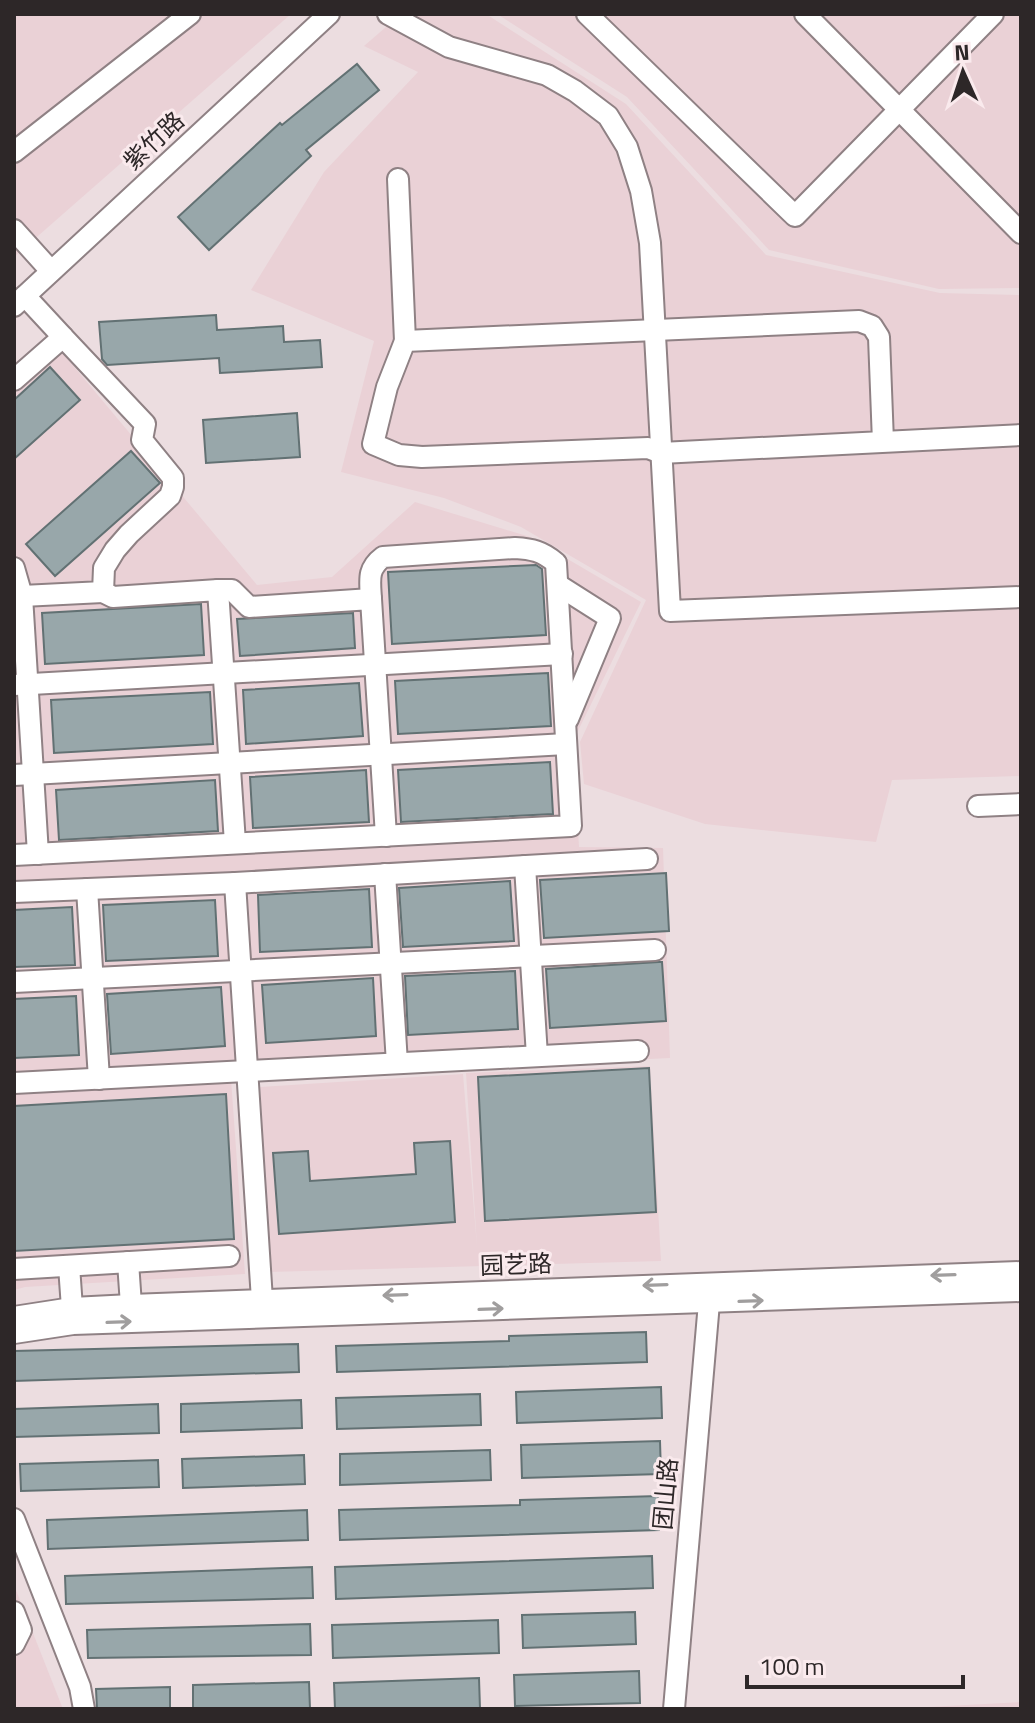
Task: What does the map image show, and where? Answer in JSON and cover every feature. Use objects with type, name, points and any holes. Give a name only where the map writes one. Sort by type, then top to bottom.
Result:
[{"type":"street","points":[[14,140],[173,14]]},
{"type":"street","points":[[14,152],[190,14]]},
{"type":"street","name":"紫竹路","points":[[20,301],[329,14]]},
{"type":"street","points":[[388,14],[449,47],[547,75],[608,116],[627,147],[641,191],[650,243],[670,611],[1021,597]]},
{"type":"street","points":[[587,14],[795,216],[993,14]]},
{"type":"street","points":[[805,14],[1021,233]]},
{"type":"street","points":[[398,179],[405,341],[387,387],[373,444],[399,455],[422,457],[648,448],[661,453],[1021,435]]},
{"type":"street","points":[[14,230],[51,271]]},
{"type":"street","points":[[20,301],[63,337],[145,424],[142,440],[173,478],[170,496],[115,550],[104,568],[103,592]]},
{"type":"street","points":[[405,341],[859,321],[872,326],[879,337],[883,442]]},
{"type":"street","points":[[14,380],[63,337]]},
{"type":"street","points":[[14,855],[235,843],[386,836],[571,826],[556,563],[544,553],[533,549],[383,557],[374,564],[369,574],[386,836]]},
{"type":"street","points":[[14,568],[22,596],[23,774],[38,854]]},
{"type":"street","points":[[558,585],[610,618],[566,735]]},
{"type":"street","points":[[218,590],[235,843]]},
{"type":"street","points":[[22,596],[103,592],[113,597],[232,590],[249,607],[371,599]]},
{"type":"street","points":[[21,685],[562,654]]},
{"type":"street","points":[[23,774],[381,755],[566,735]]},
{"type":"street","points":[[978,806],[1021,804]]},
{"type":"street","points":[[14,892],[235,883],[647,859]]},
{"type":"street","points":[[525,866],[537,1056]]},
{"type":"street","points":[[385,874],[397,1063]]},
{"type":"street","points":[[235,883],[262,1300]]},
{"type":"street","points":[[87,889],[99,1079]]},
{"type":"street","points":[[14,982],[655,950]]},
{"type":"street","points":[[14,1083],[638,1051]]},
{"type":"street","points":[[14,1269],[229,1256]]},
{"type":"street","points":[[128,1262],[131,1305]]},
{"type":"street","points":[[69,1266],[72,1308]]},
{"type":"street","name":"园艺路","points":[[14,1333],[73,1324],[709,1293],[1021,1272]]},
{"type":"street","name":"园艺路","points":[[14,1317],[72,1308],[262,1300],[1021,1291]]},
{"type":"street","name":"团山路","points":[[674,1709],[709,1293]]},
{"type":"street","points":[[14,1519],[80,1687],[84,1709]]},
{"type":"street","points":[[14,1612],[21,1630],[14,1644]]},
{"type":"shaded area","points":[[14,14],[291,14],[14,257]]},
{"type":"shaded area","points":[[401,14],[486,14],[626,104],[766,255],[940,293],[1021,295],[1021,776],[892,780],[876,842],[705,824],[584,784],[580,742],[646,600],[521,527],[444,498],[341,472],[374,341],[251,290],[324,172],[418,72],[364,46]]},
{"type":"shaded area","points":[[497,14],[1021,14],[1021,288],[939,289],[769,250],[627,97]]},
{"type":"shaded area","points":[[55,344],[257,585],[332,577],[415,502],[530,537],[641,602],[573,741],[579,847],[663,848],[670,1058],[231,1079],[245,1274],[14,1290],[14,380]]},
{"type":"shaded area","points":[[650,1066],[661,1261],[269,1272],[260,1087],[463,1074],[477,1247],[466,1073]]},
{"type":"shaded area","points":[[14,1585],[63,1709],[14,1709]]},
{"type":"shaded area","points":[[1021,1702],[1021,1709],[890,1709]]},
{"type":"building","points":[[357,64],[379,90],[306,150],[311,156],[209,250],[178,217],[280,123],[282,125]]},
{"type":"building","points":[[216,315],[217,330],[283,326],[284,342],[320,340],[322,367],[220,373],[219,358],[107,365],[102,359],[99,322]]},
{"type":"building","points":[[50,367],[80,400],[14,459],[14,400]]},
{"type":"building","points":[[297,413],[300,457],[206,463],[203,420]]},
{"type":"building","points":[[131,451],[160,483],[55,576],[26,544]]},
{"type":"building","points":[[536,565],[542,569],[546,635],[392,644],[388,572]]},
{"type":"building","points":[[201,604],[204,655],[45,664],[42,613]]},
{"type":"building","points":[[353,613],[355,648],[240,656],[237,619]]},
{"type":"building","points":[[548,673],[551,726],[398,734],[395,681]]},
{"type":"building","points":[[359,683],[363,736],[246,744],[243,690]]},
{"type":"building","points":[[210,692],[213,744],[54,753],[51,700]]},
{"type":"building","points":[[550,762],[553,814],[401,822],[398,770]]},
{"type":"building","points":[[366,770],[369,822],[253,828],[250,777]]},
{"type":"building","points":[[215,780],[218,831],[59,840],[56,790]]},
{"type":"building","points":[[666,873],[669,931],[544,938],[540,880]]},
{"type":"building","points":[[510,881],[514,941],[403,947],[399,888]]},
{"type":"building","points":[[369,889],[372,947],[260,952],[258,895]]},
{"type":"building","points":[[215,900],[218,956],[106,961],[103,905]]},
{"type":"building","points":[[72,907],[75,965],[14,967],[14,910]]},
{"type":"building","points":[[662,962],[666,1021],[550,1028],[546,969]]},
{"type":"building","points":[[515,971],[518,1029],[408,1035],[405,976]]},
{"type":"building","points":[[373,978],[376,1036],[266,1043],[262,985]]},
{"type":"building","points":[[221,987],[225,1046],[111,1054],[107,994]]},
{"type":"building","points":[[76,996],[79,1055],[14,1058],[14,999]]},
{"type":"building","points":[[649,1068],[656,1212],[485,1221],[478,1077]]},
{"type":"building","points":[[226,1094],[234,1239],[14,1251],[14,1106]]},
{"type":"building","points":[[450,1141],[455,1222],[279,1234],[273,1153],[308,1151],[310,1181],[416,1174],[414,1143]]},
{"type":"building","points":[[646,1332],[647,1362],[337,1372],[336,1346],[509,1341],[509,1336]]},
{"type":"building","points":[[298,1344],[299,1372],[14,1381],[14,1351]]},
{"type":"building","points":[[661,1387],[662,1418],[517,1423],[516,1392]]},
{"type":"building","points":[[480,1394],[481,1425],[337,1429],[336,1398]]},
{"type":"building","points":[[301,1400],[302,1428],[181,1432],[181,1404]]},
{"type":"building","points":[[158,1404],[159,1433],[14,1437],[14,1409]]},
{"type":"building","points":[[660,1441],[661,1474],[522,1478],[521,1445]]},
{"type":"building","points":[[490,1450],[491,1480],[340,1485],[340,1454]]},
{"type":"building","points":[[304,1455],[305,1484],[183,1488],[182,1459]]},
{"type":"building","points":[[158,1460],[159,1487],[21,1491],[20,1464]]},
{"type":"building","points":[[658,1496],[659,1530],[340,1540],[339,1510],[520,1505],[520,1500]]},
{"type":"building","points":[[307,1510],[308,1540],[48,1549],[47,1520]]},
{"type":"building","points":[[652,1556],[653,1588],[336,1599],[335,1567]]},
{"type":"building","points":[[312,1567],[313,1598],[66,1604],[65,1576]]},
{"type":"building","points":[[635,1612],[636,1644],[523,1648],[522,1615]]},
{"type":"building","points":[[498,1620],[499,1653],[333,1658],[332,1625]]},
{"type":"building","points":[[310,1624],[311,1655],[88,1658],[87,1630]]},
{"type":"building","points":[[639,1671],[640,1703],[515,1706],[514,1675]]},
{"type":"building","points":[[479,1678],[480,1709],[335,1709],[334,1683]]},
{"type":"building","points":[[309,1682],[310,1709],[193,1709],[193,1685]]},
{"type":"building","points":[[170,1687],[170,1709],[97,1709],[96,1689]]}]
